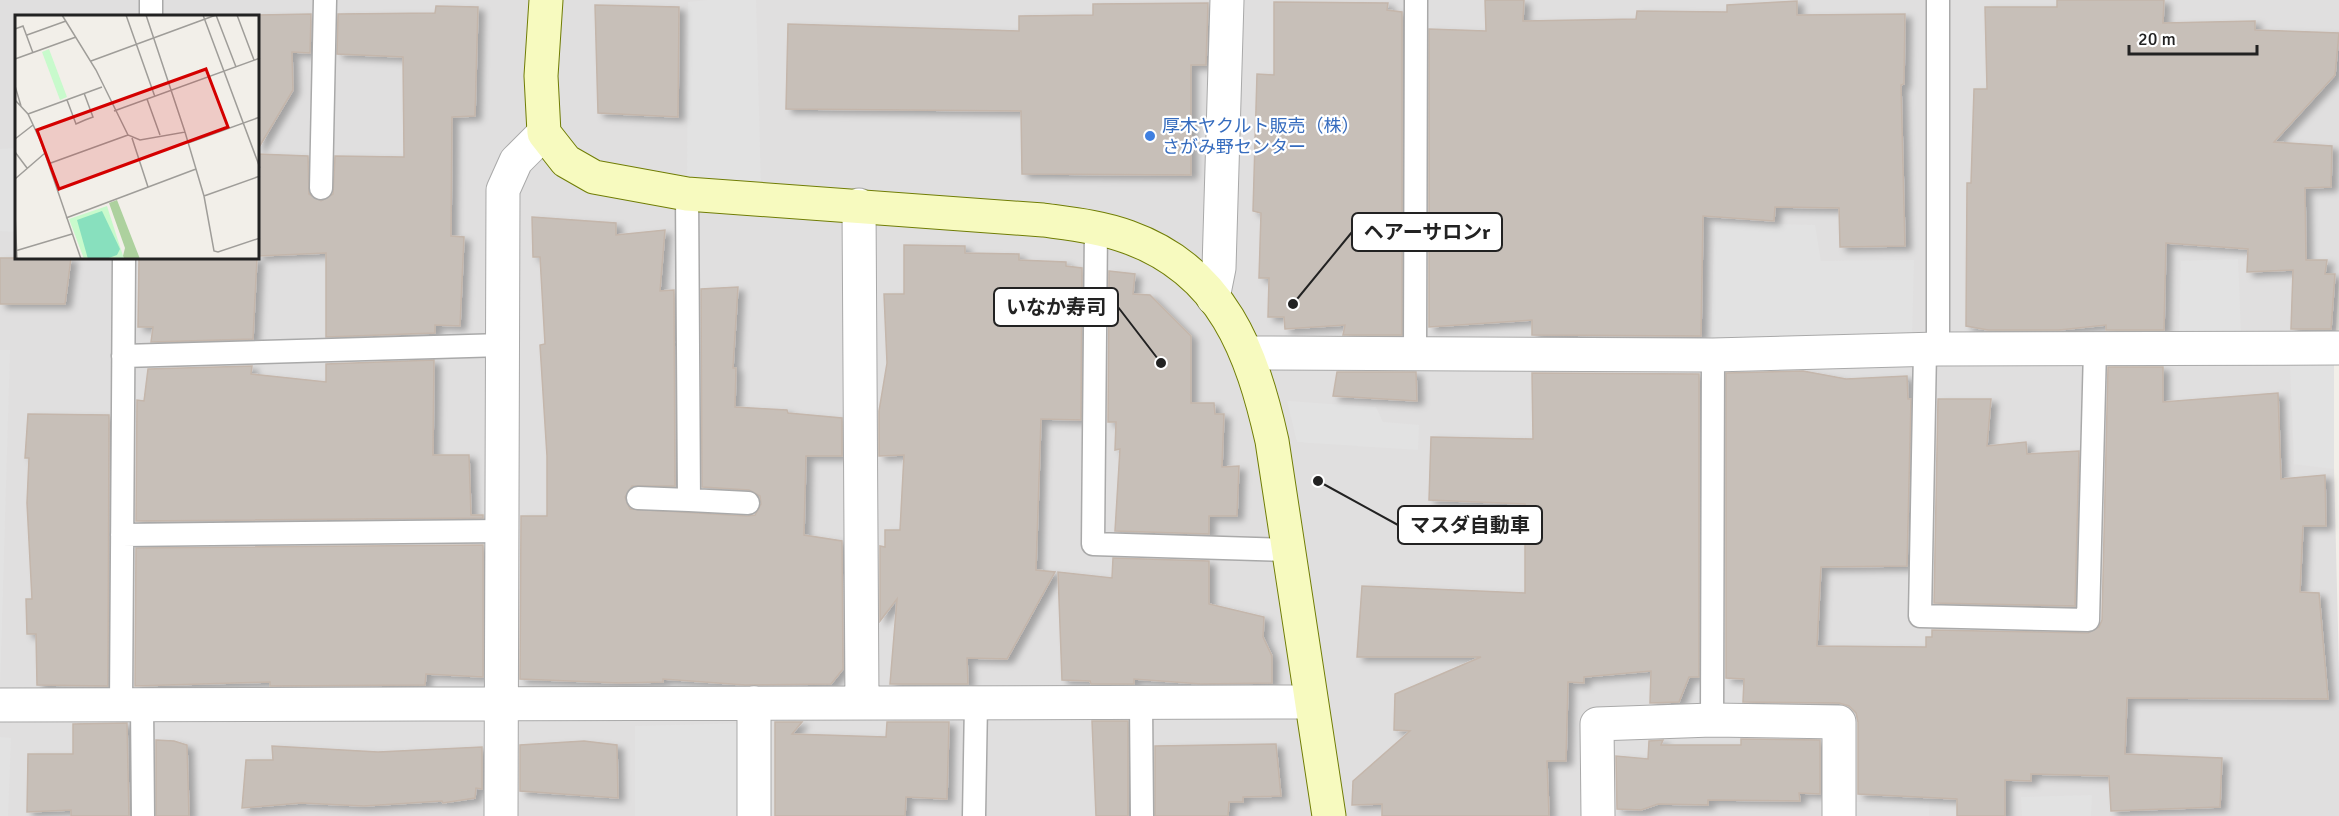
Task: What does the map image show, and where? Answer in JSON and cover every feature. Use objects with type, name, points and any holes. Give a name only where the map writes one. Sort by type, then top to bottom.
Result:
[{"type":"street","points":[[546,0],[542,76],[544,133],[566,161],[594,177],[687,194],[1043,220],[1096,228],[1156,249],[1188,272],[1214,298],[1224,310],[1248,353],[1262,396],[1272,441],[1329,816]]},
{"type":"street","points":[[1214,298],[1219,268],[1227,0]]},
{"type":"street","points":[[501,816],[503,190],[516,161],[544,133]]},
{"type":"street","points":[[859,205],[862,703]]},
{"type":"street","points":[[1248,353],[1713,355],[1931,350],[2339,348]]},
{"type":"street","points":[[0,705],[1311,702]]},
{"type":"street","points":[[754,703],[754,816]]},
{"type":"street","points":[[1598,816],[1597,724],[1712,720],[1839,722],[1839,816]]},
{"type":"lane","points":[[321,188],[325,0]]},
{"type":"lane","points":[[1415,352],[1416,0]]},
{"type":"lane","points":[[1938,0],[1931,350],[1920,616],[2088,620],[2095,350]]},
{"type":"lane","points":[[687,194],[689,500]]},
{"type":"lane","points":[[1096,228],[1093,544],[1287,550]]},
{"type":"lane","points":[[124,260],[122,535],[131,704],[143,816]]},
{"type":"lane","points":[[123,356],[502,345]]},
{"type":"lane","points":[[1712,720],[1713,355]]},
{"type":"lane","points":[[638,498],[748,502]]},
{"type":"lane","points":[[122,535],[502,531]]},
{"type":"lane","points":[[974,816],[976,703]]},
{"type":"lane","points":[[1141,703],[1142,816]]},
{"type":"shaded area","points":[[0,0],[2339,0],[2339,277],[2334,361],[2334,469],[2339,669],[2339,816],[0,816]]},
{"type":"shaded area","points":[[756,0],[761,186],[687,185],[688,2]]},
{"type":"shaded area","points":[[15,148],[15,232],[0,231],[0,149]]},
{"type":"shaded area","points":[[1715,222],[1815,225],[1821,261],[1914,260],[1912,339],[1711,339]]},
{"type":"shaded area","points":[[2238,259],[2241,333],[2179,332],[2181,261]]},
{"type":"shaded area","points":[[0,350],[10,350],[0,691]]},
{"type":"shaded area","points":[[2334,361],[2334,469],[2294,464],[2290,366]]},
{"type":"shaded area","points":[[1287,401],[1376,407],[1383,422],[1419,425],[1418,450],[1297,442]]},
{"type":"shaded area","points":[[749,723],[749,816],[635,816],[635,726]]},
{"type":"shaded area","points":[[0,737],[11,738],[8,816],[0,816]]},
{"type":"shaded area","points":[[2092,795],[2091,816],[2022,816],[2021,797]]},
{"type":"shaded area","points":[[1930,801],[1929,816],[1851,816],[1851,802]]},
{"type":"building","points":[[1485,0],[1524,0],[1523,21],[1636,19],[1637,11],[1727,12],[1727,5],[1797,1],[1797,15],[1905,14],[1904,84],[1901,85],[1905,246],[1840,247],[1839,208],[1775,207],[1774,221],[1703,216],[1701,336],[1532,335],[1532,320],[1429,327],[1429,29],[1486,31]]},
{"type":"building","points":[[2057,0],[2164,0],[2163,23],[2255,21],[2255,30],[2339,33],[2335,75],[2274,142],[2332,146],[2331,187],[2305,188],[2306,260],[2327,260],[2325,274],[2335,274],[2331,329],[2291,329],[2293,270],[2247,272],[2248,249],[2166,243],[2164,330],[2106,330],[2106,325],[2059,330],[1988,330],[1966,326],[1967,183],[1971,183],[1974,89],[1987,89],[1985,7],[2057,7]]},
{"type":"building","points":[[1274,2],[1388,3],[1387,10],[1402,12],[1402,335],[1343,335],[1345,325],[1285,329],[1284,317],[1268,317],[1269,278],[1259,278],[1261,213],[1253,211],[1257,74],[1274,75]]},
{"type":"building","points":[[1208,3],[1206,65],[1191,65],[1191,175],[1022,174],[1021,111],[786,109],[788,24],[1019,31],[1019,16],[1093,15],[1093,4]]},
{"type":"building","points":[[595,5],[679,7],[678,117],[598,113]]},
{"type":"building","points":[[436,6],[478,7],[475,116],[452,117],[451,236],[464,237],[460,326],[435,325],[435,333],[326,337],[326,253],[260,256],[260,154],[308,156],[309,194],[321,201],[333,194],[335,156],[404,157],[403,57],[337,54],[338,14],[435,13]]},
{"type":"building","points":[[311,14],[310,53],[292,52],[293,90],[260,146],[260,15],[258,15]]},
{"type":"building","points":[[532,217],[616,223],[616,235],[665,230],[660,291],[674,290],[675,486],[632,486],[625,497],[630,509],[747,516],[755,515],[761,504],[760,496],[749,490],[702,487],[701,289],[738,287],[733,368],[736,368],[735,407],[787,410],[788,413],[842,418],[842,456],[806,456],[804,535],[842,541],[843,669],[831,684],[745,685],[663,679],[663,682],[619,683],[520,679],[521,516],[547,516],[547,456],[540,345],[545,344],[540,257],[533,257]]},
{"type":"building","points":[[904,245],[965,246],[965,253],[1019,254],[1019,260],[1066,262],[1066,266],[1082,268],[1081,420],[1041,419],[1036,570],[1055,572],[1007,659],[967,658],[968,684],[890,684],[897,599],[880,621],[880,546],[885,547],[885,530],[900,530],[904,455],[879,456],[879,411],[887,363],[884,294],[904,294]]},
{"type":"building","points":[[0,258],[71,260],[65,304],[0,304]]},
{"type":"building","points":[[139,260],[257,260],[253,339],[151,342],[153,327],[138,327]]},
{"type":"building","points":[[1109,271],[1135,274],[1133,294],[1150,295],[1191,336],[1191,403],[1214,403],[1215,414],[1224,414],[1222,467],[1239,466],[1237,516],[1209,516],[1209,534],[1115,531],[1120,449],[1115,450],[1116,422],[1108,422]]},
{"type":"building","points":[[434,360],[433,455],[469,455],[471,515],[483,515],[483,518],[136,521],[137,400],[144,401],[148,369],[252,366],[251,374],[326,382],[326,364]]},
{"type":"building","points":[[2108,367],[2163,367],[2163,402],[2278,393],[2281,479],[2325,475],[2326,526],[2303,526],[2300,592],[2319,593],[2328,699],[2127,698],[2125,754],[2222,758],[2220,807],[2111,811],[2109,776],[2031,774],[2031,781],[2005,780],[2005,816],[1957,816],[1957,799],[1858,794],[1858,722],[1856,713],[1849,706],[1839,703],[1743,702],[1744,679],[1726,678],[1726,373],[1803,371],[1846,379],[1907,376],[1908,399],[1911,399],[1907,566],[1821,567],[1817,646],[1926,647],[1926,637],[1932,637],[1932,630],[2088,633],[2099,627],[2102,620]]},
{"type":"building","points":[[1337,372],[1416,372],[1417,401],[1333,396]]},
{"type":"building","points":[[1532,373],[1699,374],[1699,677],[1689,677],[1679,702],[1650,703],[1651,671],[1584,677],[1584,683],[1568,682],[1566,761],[1547,761],[1549,816],[1382,816],[1382,804],[1352,805],[1353,781],[1410,731],[1394,730],[1395,694],[1481,657],[1357,657],[1362,586],[1525,593],[1525,504],[1429,500],[1431,437],[1533,439]]},
{"type":"building","points":[[1938,399],[1991,399],[1987,446],[2026,442],[2027,454],[2079,451],[2075,606],[1934,603]]},
{"type":"building","points":[[28,414],[109,415],[108,686],[37,685],[36,634],[27,634],[26,599],[32,599],[27,503],[29,458],[25,458]]},
{"type":"building","points":[[483,545],[483,677],[426,674],[425,685],[270,686],[270,682],[135,686],[136,548]]},
{"type":"building","points":[[1113,558],[1209,561],[1209,604],[1264,617],[1263,637],[1272,656],[1272,683],[1201,684],[1134,679],[1134,684],[1091,684],[1090,681],[1062,680],[1058,572],[1112,578]]},
{"type":"building","points":[[1092,721],[1128,721],[1128,816],[1096,816]]},
{"type":"building","points":[[775,722],[802,722],[792,734],[886,737],[887,722],[949,722],[947,799],[906,797],[905,816],[775,816]]},
{"type":"building","points":[[127,723],[129,816],[71,816],[71,810],[27,812],[28,754],[73,754],[73,724]]},
{"type":"building","points":[[1741,739],[1820,740],[1820,794],[1799,793],[1800,801],[1708,800],[1708,805],[1658,804],[1641,810],[1617,809],[1616,756],[1648,759],[1649,741],[1663,740],[1661,745],[1741,745]]},
{"type":"building","points":[[156,740],[174,741],[187,745],[189,816],[156,816]]},
{"type":"building","points":[[584,741],[617,745],[618,798],[520,791],[520,745]]},
{"type":"building","points":[[1276,744],[1281,796],[1243,797],[1243,802],[1229,802],[1228,816],[1155,816],[1155,746]]},
{"type":"building","points":[[272,746],[378,752],[482,747],[482,789],[476,788],[475,798],[443,803],[442,801],[364,806],[301,803],[242,808],[246,760],[273,760]]},
{"type":"place","name":"厚木ヤクルト販売（株） さがみ野センター","points":[[1150,136]]},
{"type":"place","name":"ヘアーサロンr","points":[[1293,304]]},
{"type":"place","name":"いなか寿司","points":[[1161,363]]},
{"type":"place","name":"マスダ自動車","points":[[1318,481]]}]
